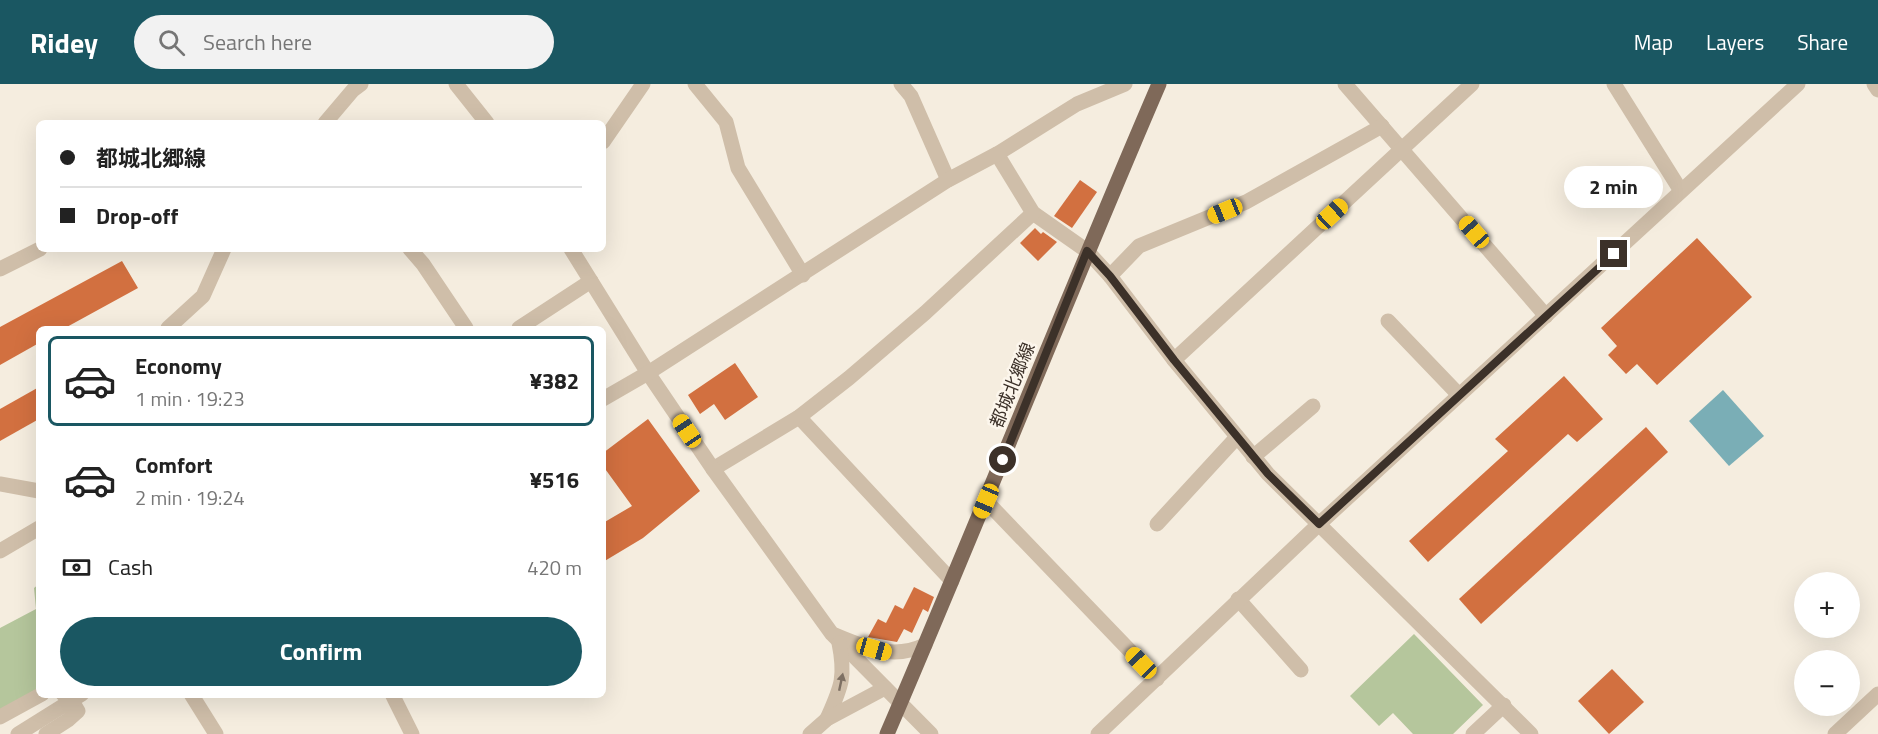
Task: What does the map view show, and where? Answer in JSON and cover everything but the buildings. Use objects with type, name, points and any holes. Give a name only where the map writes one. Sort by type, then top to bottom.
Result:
[{"type":"main road","name":"都城北郷線","points":[[887,734],[986,501],[1087,251],[1159,84]]},
{"type":"street","points":[[328,120],[361,84]]},
{"type":"street","points":[[456,84],[485,120]]},
{"type":"street","points":[[606,138],[643,84]]},
{"type":"street","points":[[695,84],[726,122],[738,168],[803,275]]},
{"type":"street","points":[[901,84],[911,96],[948,180]]},
{"type":"street","points":[[606,397],[648,374],[948,180],[997,154],[1077,104],[1125,84]]},
{"type":"street","points":[[1345,84],[1546,316]]},
{"type":"street","points":[[1174,360],[1472,84]]},
{"type":"street","points":[[1614,84],[1681,191]]},
{"type":"street","points":[[1098,734],[1238,599],[1798,84]]},
{"type":"street","points":[[1874,84],[1878,90]]},
{"type":"street","points":[[1110,276],[1139,246],[1246,202],[1382,126]]},
{"type":"street","points":[[997,154],[1033,213],[1087,251],[1110,276],[1174,360],[1268,474],[1531,734]]},
{"type":"street","points":[[712,469],[799,417],[849,378],[926,313],[1033,213]]},
{"type":"street","points":[[0,270],[36,251]]},
{"type":"street","points":[[183,323],[203,296],[223,252]]},
{"type":"street","points":[[413,252],[464,326]]},
{"type":"street","points":[[573,252],[648,374],[712,469],[836,638],[931,734]]},
{"type":"street","points":[[522,326],[591,281]]},
{"type":"street","points":[[1388,321],[1459,395]]},
{"type":"street","points":[[1253,456],[1313,406]]},
{"type":"street","points":[[799,417],[952,581]]},
{"type":"street","points":[[1157,524],[1238,437]]},
{"type":"street","points":[[0,484],[36,490]]},
{"type":"street","points":[[986,501],[1157,679]]},
{"type":"street","points":[[0,551],[36,530]]},
{"type":"street","points":[[1238,599],[1301,670]]},
{"type":"street","points":[[836,638],[887,653],[913,651],[925,645]]},
{"type":"street","points":[[826,719],[840,689],[844,666],[836,638]]},
{"type":"street","points":[[810,734],[826,719],[885,688]]},
{"type":"street","points":[[1835,734],[1878,694]]},
{"type":"street","points":[[0,717],[36,697]]},
{"type":"street","points":[[18,734],[71,698]]},
{"type":"street","points":[[46,734],[78,711],[72,698]]},
{"type":"street","points":[[194,698],[216,734]]},
{"type":"street","points":[[394,698],[412,734]]},
{"type":"street","points":[[1473,734],[1504,705]]},
{"type":"green space","points":[[36,586],[36,609],[34,588]]},
{"type":"green space","points":[[36,609],[36,693],[0,711],[0,628]]},
{"type":"green space","points":[[1414,634],[1483,705],[1453,734],[1413,734],[1393,713],[1379,726],[1350,696]]},
{"type":"water","points":[[1723,390],[1764,436],[1729,466],[1689,421]]},
{"type":"route","points":[[1003,460],[1087,251],[1110,276],[1174,360],[1268,474],[1319,524],[1614,254]]}]
